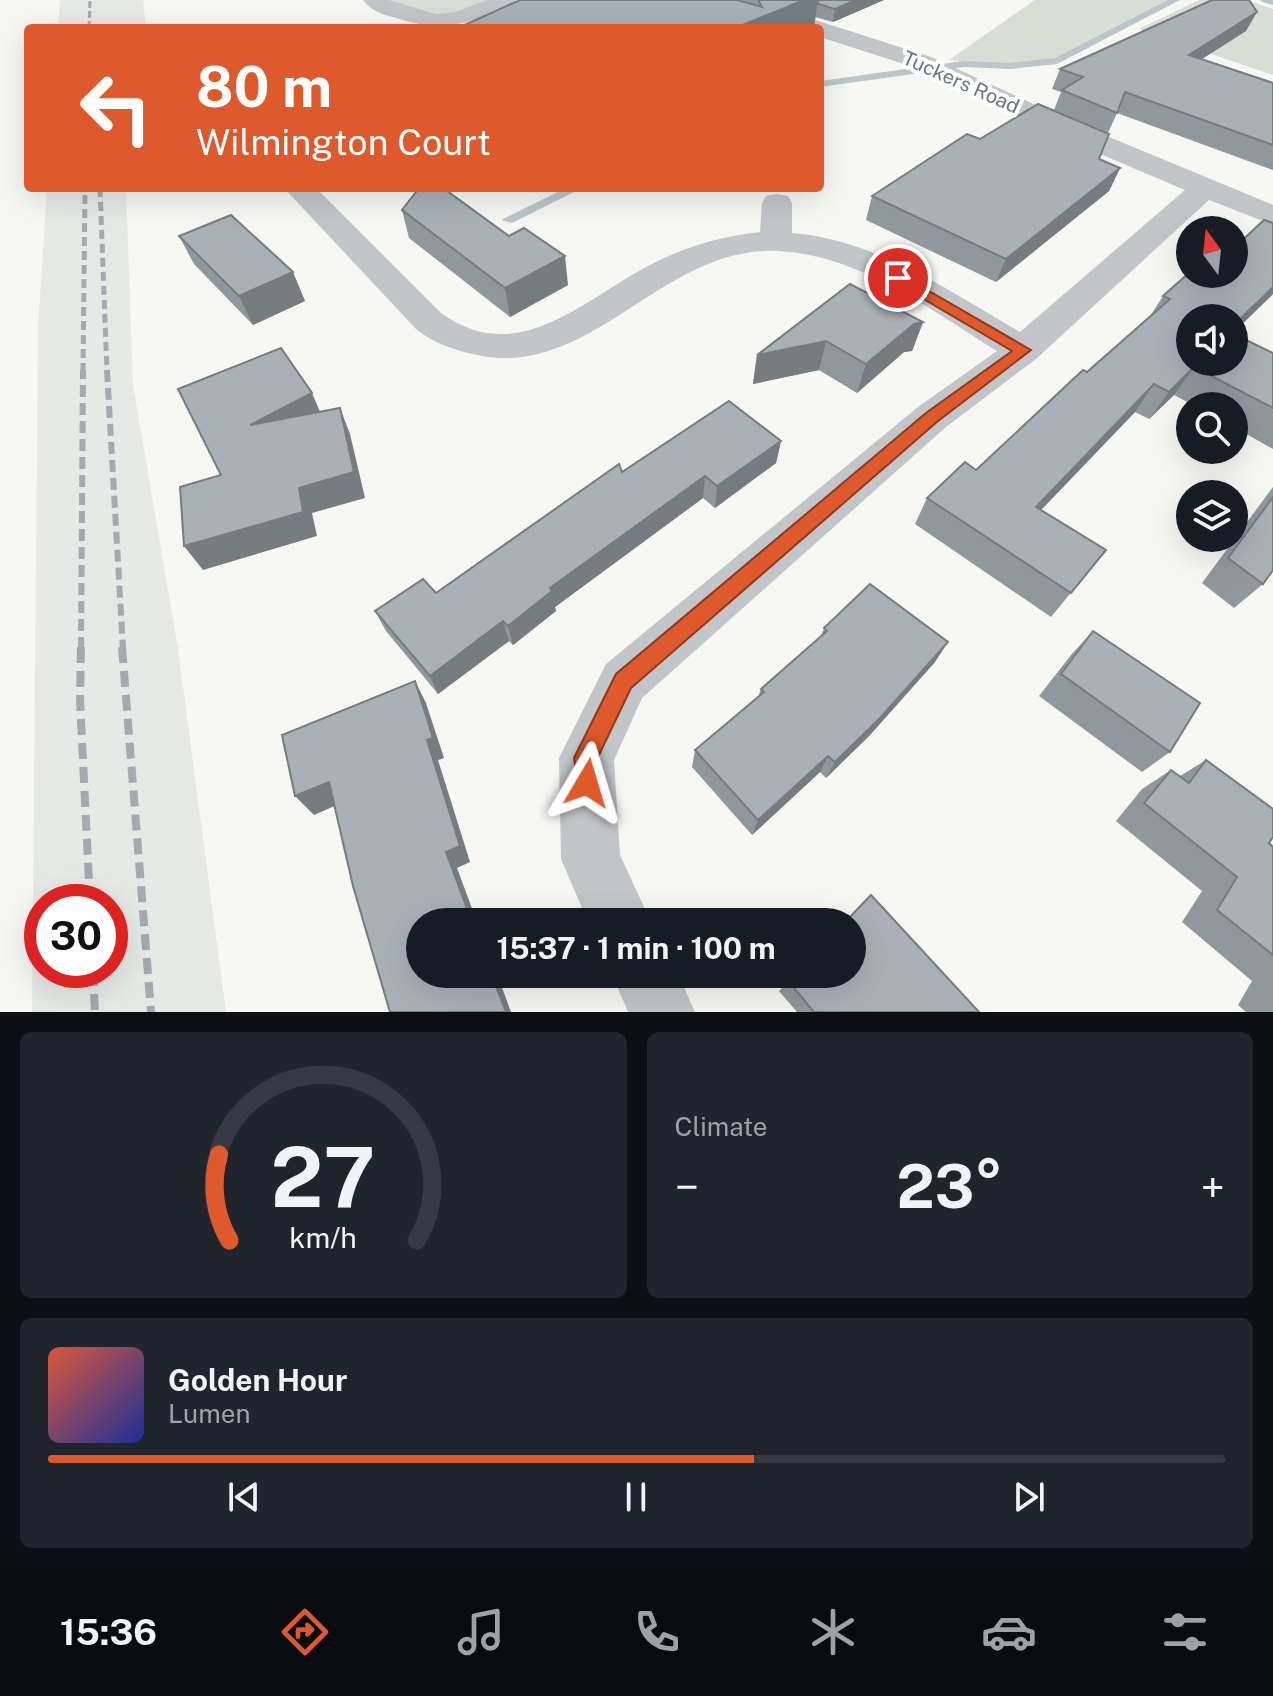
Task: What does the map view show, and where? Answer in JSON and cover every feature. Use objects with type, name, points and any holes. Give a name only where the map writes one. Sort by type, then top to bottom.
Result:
[{"type":"street","points":[[374,0],[385,7],[437,22],[466,18],[505,0]]},
{"type":"street","name":"Tuckers Road","points":[[731,0],[773,5],[822,24]]},
{"type":"street","name":"Tuckers Road","points":[[824,25],[934,68],[1204,189],[1273,216]]},
{"type":"street","points":[[614,908],[591,859],[586,758],[624,681],[932,417],[1023,350],[1204,189]]},
{"type":"street","points":[[303,192],[426,321],[462,340],[506,347],[554,339],[666,269],[723,248],[776,241],[818,246],[872,263],[1023,350]]},
{"type":"street","points":[[776,241],[777,203]]},
{"type":"street","points":[[651,988],[662,1012]]},
{"type":"shaded area","points":[[60,0],[143,0],[146,24],[58,24]]},
{"type":"shaded area","points":[[385,0],[491,0],[460,12],[438,15]]},
{"type":"shaded area","points":[[1035,0],[1168,0],[1094,42],[1064,55],[1012,63],[949,60]]},
{"type":"shaded area","points":[[1199,0],[1247,0],[1273,9],[1273,75],[1139,29]]},
{"type":"shaded area","points":[[47,192],[126,192],[133,385],[178,649],[226,1012],[32,1012],[32,988],[128,988],[128,884],[33,884],[38,329]]},
{"type":"building","points":[[520,0],[737,0],[762,7],[758,0],[804,0],[745,24],[467,24]]},
{"type":"building","points":[[818,0],[856,0],[835,9],[818,4]]},
{"type":"building","points":[[1212,0],[1249,0],[1257,12],[1189,55],[1273,83],[1273,145],[1125,92],[1117,113],[1062,90],[1083,77],[1060,69]]},
{"type":"building","points":[[1038,104],[1109,134],[1099,159],[1120,168],[1006,259],[872,196],[967,134],[980,139]]},
{"type":"building","points":[[416,192],[448,192],[509,236],[524,228],[565,256],[505,288],[402,210]]},
{"type":"building","points":[[231,215],[293,272],[239,296],[179,236]]},
{"type":"building","points":[[1264,220],[1273,223],[1273,287],[1248,311],[1248,304],[1176,304],[1176,376],[1185,376],[1169,392],[1154,384],[1036,507],[1106,550],[1071,593],[927,498],[965,462],[976,470],[1083,370],[1087,372],[1170,299],[1163,296],[1176,284],[1176,288],[1248,288],[1248,235]]},
{"type":"building","points":[[850,284],[923,322],[914,324],[866,364],[826,341],[757,355]]},
{"type":"building","points":[[1248,341],[1273,353],[1273,408],[1248,395],[1248,392],[1211,376],[1248,376]]},
{"type":"building","points":[[281,348],[312,393],[250,425],[340,408],[354,472],[299,488],[303,512],[184,546],[180,487],[221,475],[178,389]]},
{"type":"building","points":[[729,401],[781,441],[717,486],[705,476],[550,588],[552,591],[508,626],[503,621],[430,676],[375,611],[423,579],[436,593],[619,464],[622,472]]},
{"type":"building","points":[[1273,497],[1273,570],[1263,584],[1228,558],[1232,552],[1248,552],[1248,531]]},
{"type":"building","points":[[870,584],[948,642],[880,718],[835,762],[828,756],[758,820],[695,750],[764,692],[761,689],[827,631],[824,628]]},
{"type":"building","points":[[1093,631],[1200,703],[1170,752],[1061,674]]},
{"type":"building","points":[[415,681],[433,738],[427,740],[460,846],[446,852],[467,908],[406,908],[406,988],[497,988],[506,1012],[390,1012],[353,886],[329,782],[295,796],[282,735]]},
{"type":"building","points":[[1206,760],[1273,809],[1273,837],[1269,843],[1273,847],[1273,955],[1217,910],[1237,877],[1144,803],[1171,770],[1189,783]]},
{"type":"building","points":[[871,895],[979,1012],[814,1012],[794,988],[866,988],[866,908],[858,908]]},
{"type":"waterway","points":[[824,83],[963,64],[1010,66],[1057,61],[1175,0]]},
{"type":"waterway","points":[[1265,0],[1273,2]]},
{"type":"waterway","points":[[507,220],[567,192]]},
{"type":"railway","points":[[89,24],[90,0]]},
{"type":"railway","points":[[83,372],[85,192]]},
{"type":"railway","points":[[100,192],[107,372]]},
{"type":"railway","points":[[81,649],[83,370]]},
{"type":"railway","points":[[107,370],[123,649]]},
{"type":"railway","points":[[81,647],[80,700],[89,884]]},
{"type":"railway","points":[[122,647],[151,1012]]},
{"type":"railway","points":[[94,988],[95,1012]]},
{"type":"route","points":[[587,783],[586,758],[624,681],[932,417],[1023,350],[898,278]]}]
